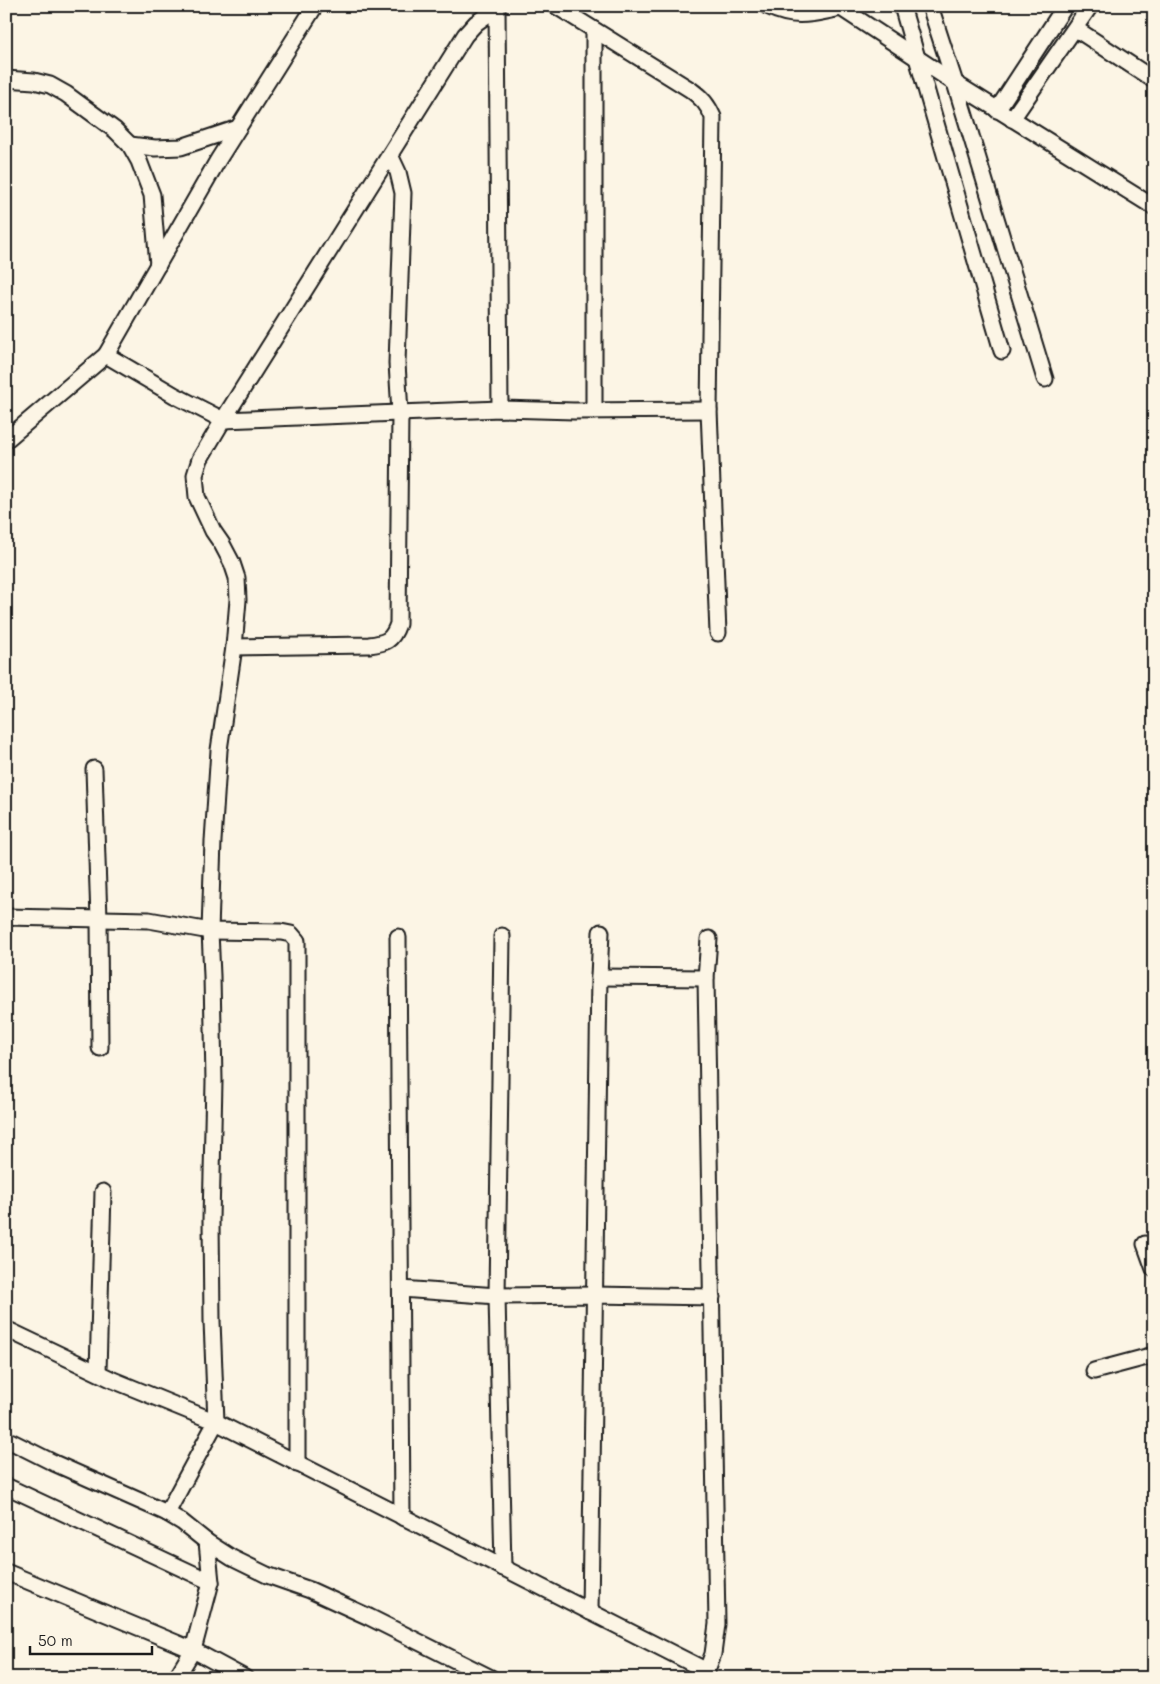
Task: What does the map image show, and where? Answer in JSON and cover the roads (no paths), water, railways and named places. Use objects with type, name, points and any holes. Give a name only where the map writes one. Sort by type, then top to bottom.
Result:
[{"type":"street","points":[[6,440],[106,355],[238,128],[315,6]]},
{"type":"street","points":[[556,6],[701,98],[709,107],[714,117],[709,410],[718,633]]},
{"type":"street","points":[[766,6],[781,13],[803,15],[840,7],[955,83],[1154,207]]},
{"type":"street","points":[[902,6],[1002,351]]},
{"type":"street","points":[[930,6],[1045,379]]},
{"type":"street","points":[[998,110],[1065,6]]},
{"type":"street","points":[[1012,119],[1076,29],[1090,6]]},
{"type":"street","points":[[167,1513],[216,1422],[212,1311],[214,1081],[210,931],[219,750],[234,647],[238,600],[237,578],[228,556],[196,497],[195,476],[200,460],[223,420],[465,35],[476,23],[497,7]]},
{"type":"street","points":[[497,7],[500,409]]},
{"type":"street","points":[[1076,29],[1154,80]]},
{"type":"street","points":[[594,30],[594,411]]},
{"type":"street","points":[[6,80],[34,81],[50,85],[66,94],[115,130],[130,145],[139,161],[152,195],[158,265]]},
{"type":"street","points":[[130,145],[155,148],[181,147],[238,128]]},
{"type":"street","points":[[234,647],[369,646],[384,644],[394,634],[398,624],[400,413],[397,362],[403,193],[398,172],[390,155]]},
{"type":"street","points":[[106,355],[174,395],[223,420],[500,409],[594,411],[709,410]]},
{"type":"street","points":[[94,769],[99,919],[100,1048]]},
{"type":"street","points":[[6,917],[149,920],[210,931],[281,932],[291,934],[297,941],[297,1464]]},
{"type":"street","points":[[590,1612],[601,932]]},
{"type":"street","points":[[502,936],[497,1296],[503,1568]]},
{"type":"street","points":[[398,938],[402,1517]]},
{"type":"street","points":[[6,1329],[98,1372],[216,1422],[590,1612],[706,1674],[713,1654],[718,1624],[706,978],[709,939]]},
{"type":"street","points":[[599,977],[706,978]]},
{"type":"street","points":[[98,1372],[103,1192]]},
{"type":"street","points":[[1145,1244],[1154,1269]]},
{"type":"street","points":[[401,1290],[497,1296],[594,1294],[712,1297]]},
{"type":"street","points":[[1094,1371],[1154,1355]]},
{"type":"street","points":[[6,1439],[54,1463],[167,1513],[182,1522],[207,1542],[267,1575],[310,1590],[369,1617],[492,1678]]},
{"type":"street","points":[[6,1486],[211,1582]]},
{"type":"street","points":[[176,1678],[193,1650],[211,1582],[207,1542]]},
{"type":"street","points":[[6,1572],[193,1650],[245,1678]]}]
